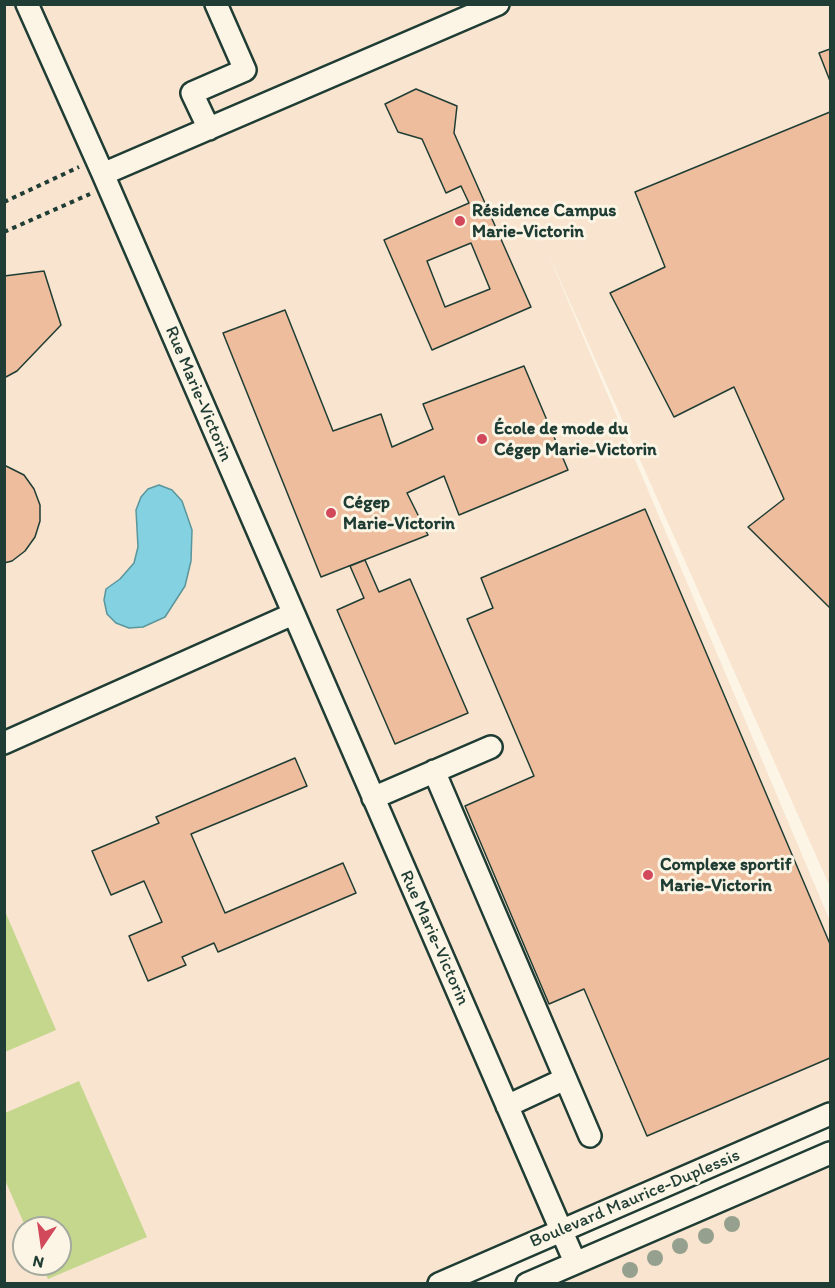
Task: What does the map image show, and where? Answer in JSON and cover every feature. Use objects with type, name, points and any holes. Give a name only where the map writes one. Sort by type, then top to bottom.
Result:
[{"type":"street","name":"Rue Marie-Victorin","points":[[27,4],[575,1262]]},
{"type":"street","points":[[209,129],[192,93],[245,70],[216,4]]},
{"type":"street","points":[[103,174],[498,4]]},
{"type":"street","points":[[4,743],[293,614]]},
{"type":"street","points":[[373,798],[491,747]]},
{"type":"street","points":[[434,771],[590,1136]]},
{"type":"street","points":[[507,1106],[565,1078]]},
{"type":"street","name":"Boulevard Maurice-Duplessis","points":[[439,1284],[831,1114]]},
{"type":"street","name":"Boulevard Maurice-Duplessis","points":[[527,1284],[831,1152]]},
{"type":"path","points":[[4,201],[79,167]]},
{"type":"path","points":[[4,232],[90,194]]},
{"type":"shaded area","name":"Cégep Marie-Victorin","points":[[5,5],[830,5],[830,887],[544,244],[830,921],[830,1115],[436,1283],[5,1284]]},
{"type":"shaded area","points":[[830,1153],[830,1283],[530,1283]]},
{"type":"green space","points":[[4,909],[56,1030],[5,1052],[4,1052]]},
{"type":"green space","points":[[79,1081],[147,1237],[72,1269],[72,1216],[21,1216],[5,1180],[5,1113]]},
{"type":"water","points":[[159,485],[172,490],[182,501],[192,530],[191,561],[185,586],[165,617],[143,627],[129,628],[116,623],[107,614],[104,600],[106,589],[120,579],[134,563],[138,547],[136,510],[141,497],[148,489]]},
{"type":"building","points":[[830,49],[830,81],[819,53]]},
{"type":"building","name":"Résidence Campus Marie-Victorin","points":[[416,89],[457,106],[454,133],[531,307],[432,350],[384,240],[469,203],[461,186],[446,193],[422,139],[398,132],[385,104]],"holes":[[[471,243],[490,289],[445,307],[427,261]]]},
{"type":"building","points":[[830,112],[830,608],[748,527],[784,499],[734,387],[674,417],[610,293],[665,267],[635,192]]},
{"type":"building","points":[[44,271],[61,325],[17,371],[4,378],[4,276]]},
{"type":"building","name":"École de mode du Cégep Marie-Victorin","points":[[285,310],[333,431],[381,414],[392,447],[433,429],[423,404],[524,366],[568,470],[459,515],[444,476],[407,493],[428,535],[321,577],[223,333]]},
{"type":"building","points":[[4,465],[24,475],[34,489],[40,505],[40,521],[35,537],[25,551],[12,561],[4,563]]},
{"type":"building","name":"Complexe sportif Marie-Victorin","points":[[645,509],[830,944],[830,1058],[647,1136],[584,989],[549,1004],[465,806],[534,776],[467,619],[493,608],[481,578]]},
{"type":"building","points":[[365,560],[379,592],[410,579],[468,713],[395,744],[337,610],[364,598],[350,566]]},
{"type":"building","points":[[295,758],[307,786],[191,834],[225,913],[343,863],[356,893],[218,952],[214,943],[182,957],[186,965],[148,981],[129,936],[162,922],[144,881],[111,895],[92,851],[159,823],[156,817]]},
{"type":"place","name":"Résidence Campus Marie-Victorin","points":[[460,221]]},
{"type":"place","name":"École de mode du Cégep Marie-Victorin","points":[[482,439]]},
{"type":"place","name":"Cégep Marie-Victorin","points":[[331,513]]},
{"type":"place","name":"Complexe sportif Marie-Victorin","points":[[648,875]]}]
